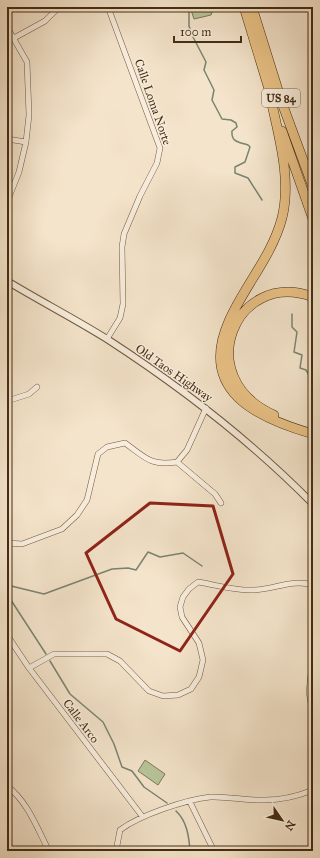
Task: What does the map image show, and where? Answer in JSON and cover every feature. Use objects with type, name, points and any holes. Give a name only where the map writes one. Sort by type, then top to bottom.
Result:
[{"type":"highway","name":"US 84","points":[[244,7],[270,95],[313,219]]},
{"type":"highway","name":"US 84","points":[[252,7],[282,103],[313,187]]},
{"type":"highway","points":[[270,95],[283,167],[285,194],[284,208],[272,244],[230,320],[223,341],[222,361],[230,387],[246,406],[278,423],[313,434]]},
{"type":"highway","points":[[313,297],[302,294],[284,293],[276,294],[258,301],[244,312],[235,325],[229,343],[228,362],[234,380],[248,398],[267,412],[313,428]]},
{"type":"street","points":[[14,38],[45,21],[59,7]]},
{"type":"street","name":"Calle Loma Norte","points":[[107,339],[120,318],[123,304],[122,247],[124,234],[140,196],[157,163],[160,148],[108,7]]},
{"type":"street","points":[[7,27],[26,62],[29,115],[26,142],[19,172],[7,202]]},
{"type":"street","points":[[7,139],[26,142]]},
{"type":"street","name":"Old Taos Highway","points":[[7,281],[107,339],[206,408],[244,440],[313,504]]},
{"type":"street","points":[[7,401],[29,394],[37,387]]},
{"type":"street","points":[[7,543],[22,544],[62,529],[77,515],[87,500],[98,454],[107,447],[125,443],[152,462],[163,464],[177,462],[187,450],[206,408]]},
{"type":"street","points":[[177,462],[214,494],[221,503]]},
{"type":"street","points":[[29,668],[54,654],[107,654],[120,661],[149,691],[163,696],[178,695],[191,689],[199,677],[203,660],[199,643],[182,617],[180,607],[183,596],[189,589],[198,582],[231,589],[247,590],[277,587],[289,583],[313,585]]},
{"type":"street","name":"Calle Arco","points":[[7,635],[29,668],[142,816]]},
{"type":"street","points":[[313,655],[309,692],[313,715]]},
{"type":"street","points":[[7,786],[16,793],[26,806],[49,851]]},
{"type":"street","points":[[116,851],[120,830],[142,816],[209,797],[265,800],[292,797],[313,790]]},
{"type":"street","points":[[190,802],[214,851]]},
{"type":"highlighted area","points":[[150,503],[213,506],[233,574],[180,651],[116,619],[86,553]]},
{"type":"green space","points":[[190,7],[214,7],[211,15],[194,19]]},
{"type":"green space","points":[[145,760],[165,774],[158,785],[138,771]]},
{"type":"waterway","points":[[189,7],[189,26],[206,62],[204,70],[214,90],[212,100],[222,119],[231,120],[236,123],[237,127],[232,131],[233,138],[250,147],[245,162],[235,167],[235,173],[248,178],[262,200]]},
{"type":"waterway","points":[[292,314],[292,327],[297,332],[294,352],[302,355],[300,368],[306,370],[313,382]]},
{"type":"waterway","points":[[7,585],[44,594],[112,569],[128,568],[136,570],[148,552],[160,557],[183,553],[202,566]]},
{"type":"waterway","points":[[7,594],[46,654]]},
{"type":"waterway","points":[[50,661],[70,694],[103,722],[114,744],[122,767],[132,771],[144,787],[167,803]]},
{"type":"waterway","points":[[176,811],[185,824],[190,851]]}]
